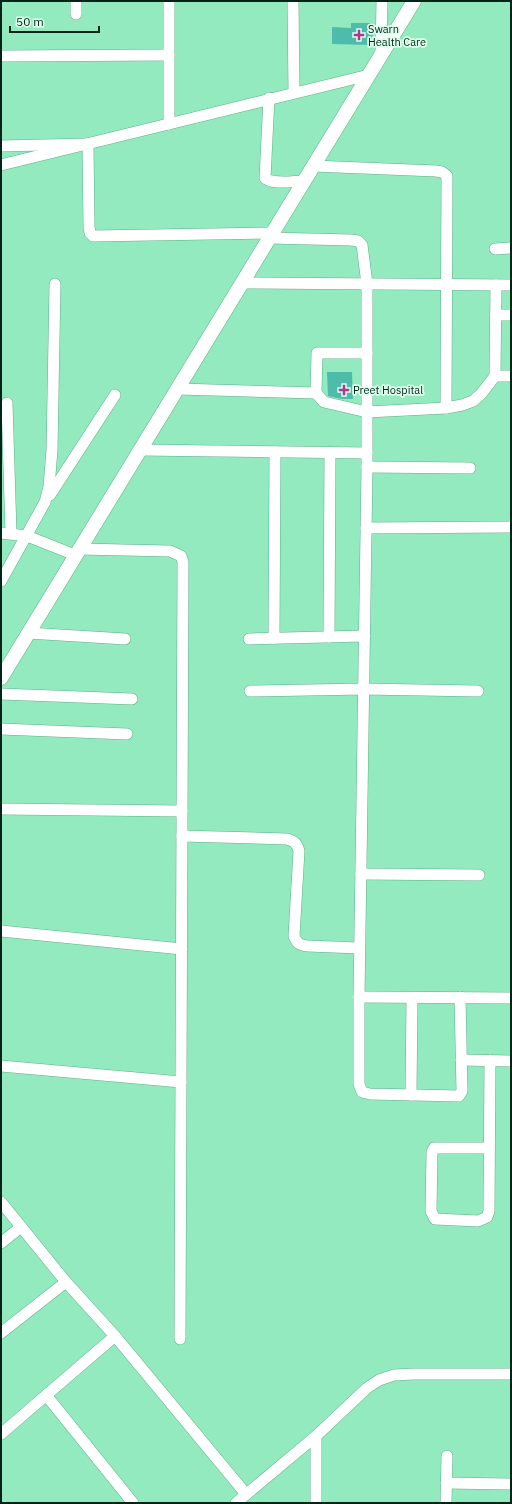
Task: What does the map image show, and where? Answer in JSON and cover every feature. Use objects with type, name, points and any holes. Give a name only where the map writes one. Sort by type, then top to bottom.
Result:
[{"type":"street","points":[[76,1],[76,14]]},
{"type":"street","points":[[169,1],[170,124]]},
{"type":"street","points":[[293,1],[294,92]]},
{"type":"street","points":[[381,56],[382,1]]},
{"type":"street","points":[[3,671],[28,633],[178,389],[414,1]]},
{"type":"street","points":[[1,56],[169,56]]},
{"type":"street","points":[[1,165],[170,124],[269,98],[369,75]]},
{"type":"street","points":[[269,98],[265,178],[274,181],[304,181]]},
{"type":"street","points":[[1,146],[88,144]]},
{"type":"street","points":[[88,144],[89,227],[90,233],[93,236],[271,236],[351,240],[362,245],[367,284],[367,467],[359,948],[359,1088],[362,1092],[370,1094],[459,1096],[462,1091],[460,997]]},
{"type":"street","points":[[314,166],[436,171],[442,172],[447,176],[446,408]]},
{"type":"street","points":[[495,248],[511,248]]},
{"type":"street","points":[[242,283],[511,285]]},
{"type":"street","points":[[45,502],[49,487],[52,450],[55,284]]},
{"type":"street","points":[[367,353],[316,353],[316,393],[324,402],[367,412],[446,408],[462,405],[473,400],[481,394],[495,376],[496,285]]},
{"type":"street","points":[[496,315],[511,315]]},
{"type":"street","points":[[495,376],[511,376]]},
{"type":"street","points":[[178,389],[316,393]]},
{"type":"street","points":[[1,582],[45,502],[114,395]]},
{"type":"street","points":[[7,404],[6,533],[27,536],[77,552],[170,551],[181,556],[183,562],[180,1339]]},
{"type":"street","points":[[140,450],[367,453]]},
{"type":"street","points":[[274,638],[275,452]]},
{"type":"street","points":[[329,637],[330,453]]},
{"type":"street","points":[[367,467],[470,468]]},
{"type":"street","points":[[366,528],[511,527]]},
{"type":"street","points":[[28,633],[125,639]]},
{"type":"street","points":[[249,639],[364,636]]},
{"type":"street","points":[[250,691],[364,689],[478,691]]},
{"type":"street","points":[[1,694],[132,699]]},
{"type":"street","points":[[1,728],[127,734]]},
{"type":"street","points":[[1,809],[182,811]]},
{"type":"street","points":[[182,836],[287,839],[294,841],[298,845],[299,851],[294,936],[297,942],[301,946],[359,948]]},
{"type":"street","points":[[361,874],[479,875]]},
{"type":"street","points":[[1,931],[182,949]]},
{"type":"street","points":[[359,997],[511,998]]},
{"type":"street","points":[[411,1095],[412,998]]},
{"type":"street","points":[[461,1060],[511,1061]]},
{"type":"street","points":[[489,1148],[434,1148],[432,1152],[431,1211],[435,1219],[478,1221],[487,1217],[489,1212],[490,1060]]},
{"type":"street","points":[[1,1066],[181,1082]]},
{"type":"street","points":[[1,1202],[66,1282],[115,1336],[246,1494]]},
{"type":"street","points":[[1,1244],[21,1227]]},
{"type":"street","points":[[1,1334],[66,1282]]},
{"type":"street","points":[[1,1434],[115,1336]]},
{"type":"street","points":[[236,1503],[316,1436],[367,1388],[379,1380],[394,1375],[414,1374],[511,1374]]},
{"type":"street","points":[[46,1395],[133,1503]]},
{"type":"street","points":[[316,1436],[316,1503]]},
{"type":"street","points":[[446,1503],[447,1456]]},
{"type":"street","points":[[446,1483],[511,1484]]},
{"type":"building","points":[[351,23],[373,23],[372,45],[332,44],[332,27],[351,28]]},
{"type":"building","points":[[327,372],[352,372],[353,399],[342,399],[328,396]]},
{"type":"place","name":"Swarn Health Care","points":[[359,35]]},
{"type":"place","name":"Preet Hospital","points":[[344,390]]}]
